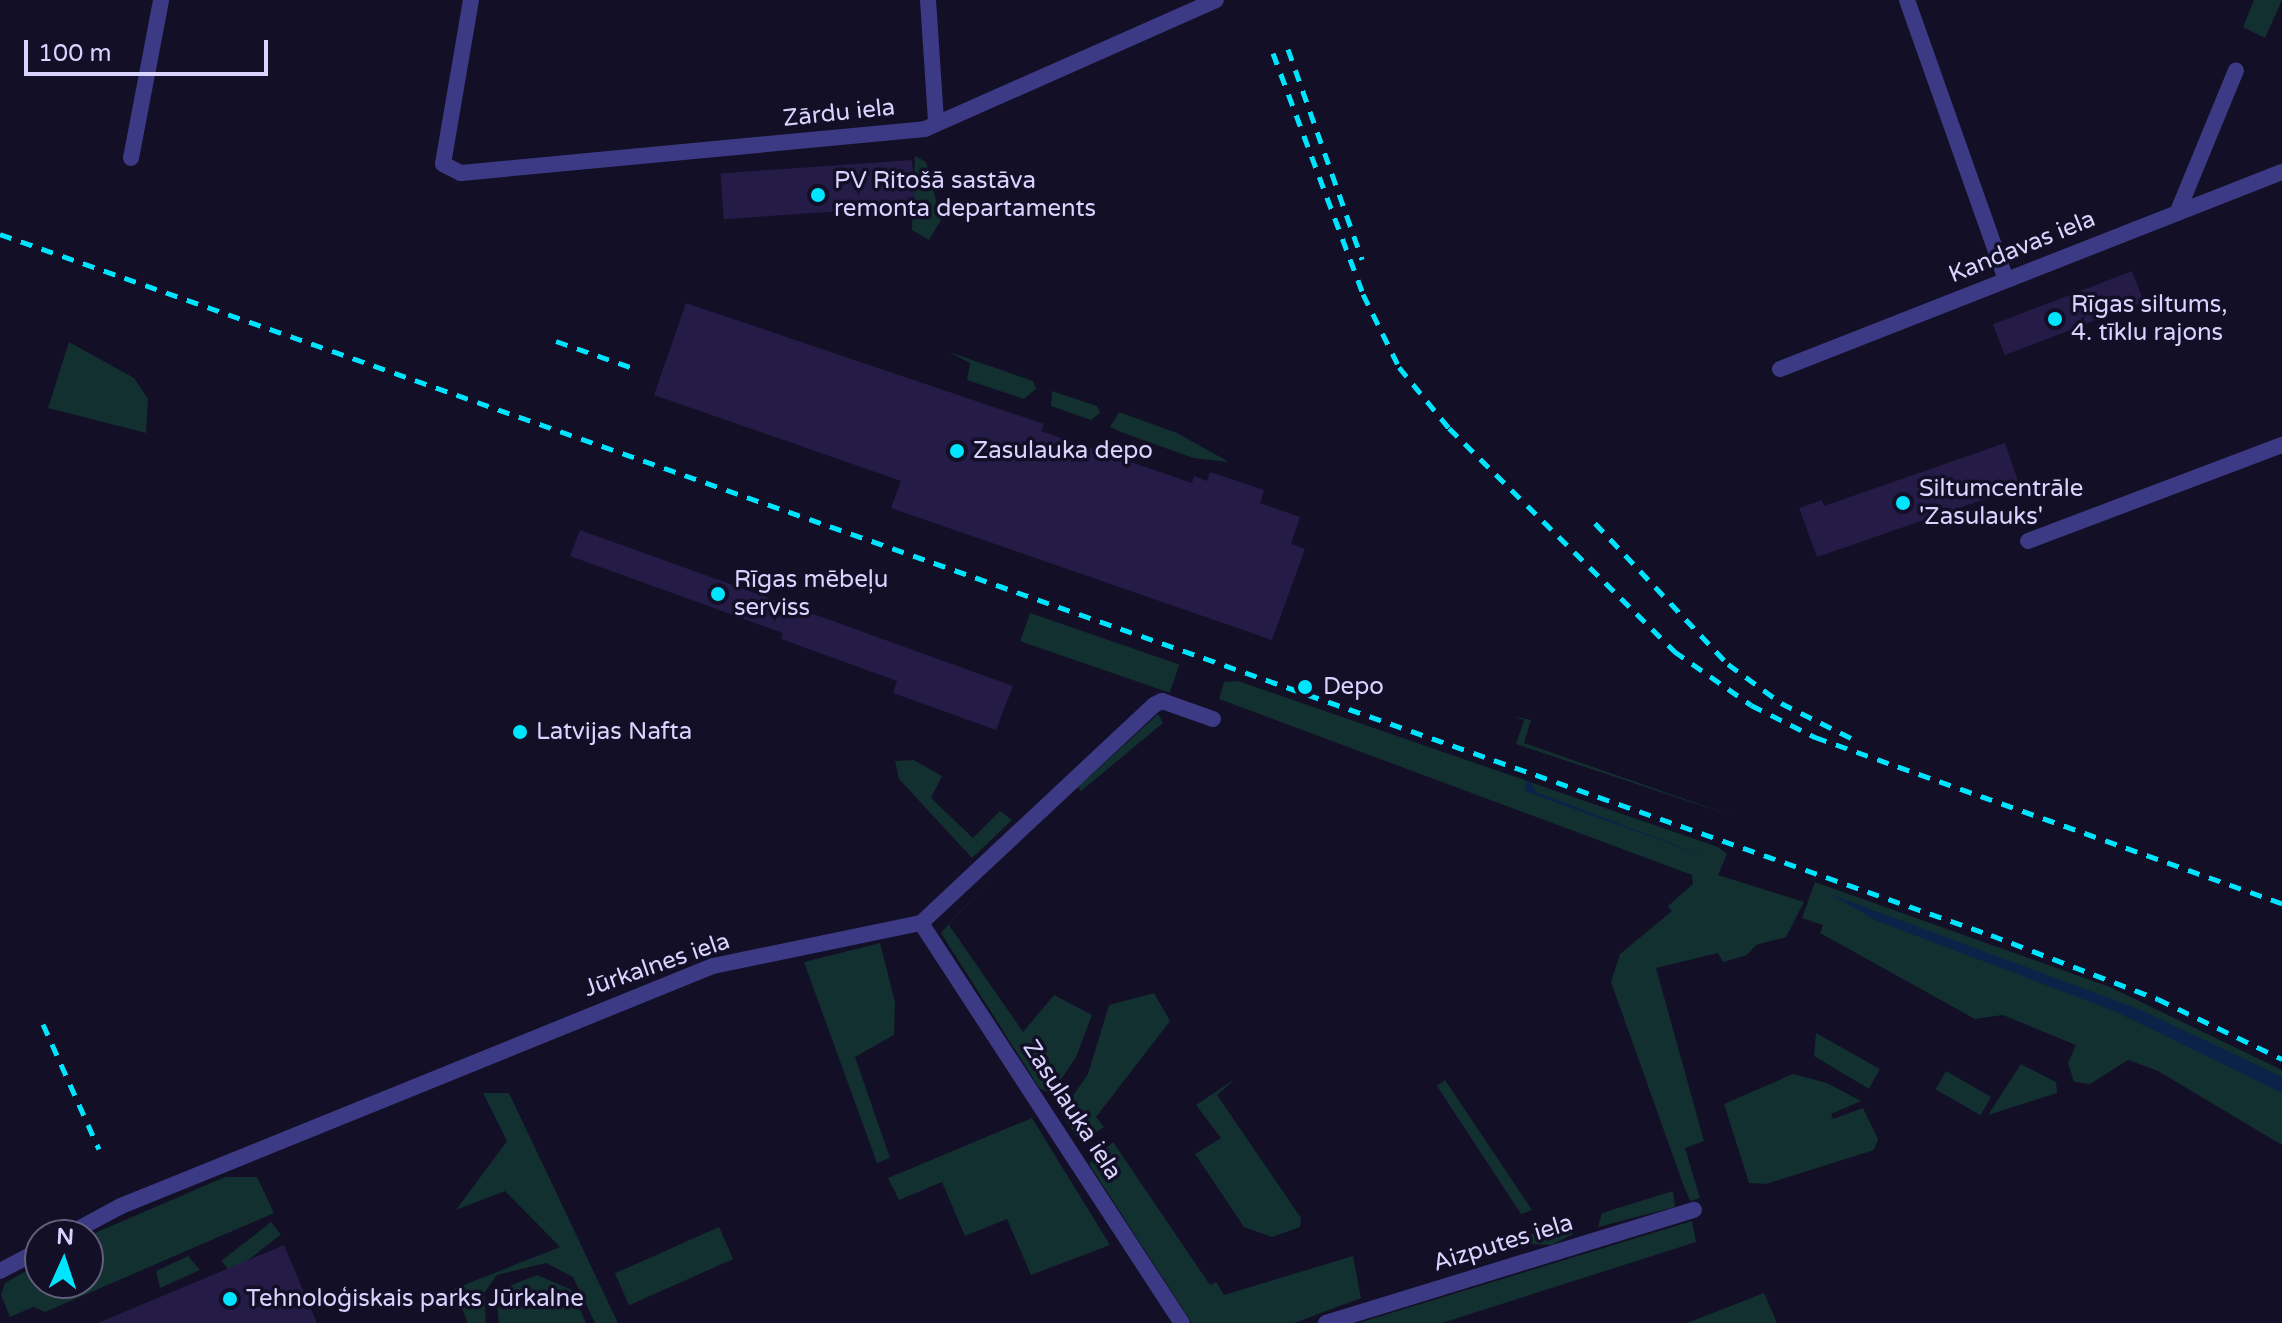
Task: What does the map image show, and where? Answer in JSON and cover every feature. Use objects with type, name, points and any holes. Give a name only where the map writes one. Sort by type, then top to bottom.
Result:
[{"type":"street","points":[[131,158],[161,0]]},
{"type":"street","name":"Zārdu iela","points":[[471,0],[443,164],[461,173],[925,129],[936,121],[1216,0]]},
{"type":"street","points":[[928,0],[936,121]]},
{"type":"street","points":[[1907,0],[2006,279]]},
{"type":"street","points":[[2178,211],[2236,70]]},
{"type":"street","name":"Kandavas iela","points":[[1780,369],[2282,172]]},
{"type":"street","points":[[2028,541],[2282,445]]},
{"type":"street","points":[[921,923],[1154,705],[1162,701],[1213,719]]},
{"type":"street","name":"Jūrkalnes iela","points":[[97,1219],[121,1206],[703,969],[921,923]]},
{"type":"street","name":"Zasulauka iela","points":[[921,923],[1182,1323]]},
{"type":"street","name":"Aizputes iela","points":[[1326,1323],[1694,1210]]},
{"type":"street","points":[[0,1271],[24,1258]]},
{"type":"green space","points":[[2254,0],[2282,0],[2265,38],[2243,27]]},
{"type":"green space","points":[[915,156],[926,162],[941,220],[929,240],[912,230]]},
{"type":"green space","points":[[69,342],[134,378],[148,399],[146,433],[48,408]]},
{"type":"green space","points":[[949,352],[1033,381],[1036,389],[1024,399],[967,380],[970,363]]},
{"type":"green space","points":[[1052,391],[1097,406],[1100,413],[1091,420],[1051,406]]},
{"type":"green space","points":[[1119,412],[1177,433],[1229,462],[1193,458],[1110,427]]},
{"type":"green space","points":[[1030,613],[1179,664],[1170,693],[1020,641]]},
{"type":"green space","points":[[1238,681],[1718,847],[1727,854],[1718,875],[1804,902],[1786,937],[1756,945],[1747,955],[1723,962],[1718,953],[1656,968],[1704,1141],[1685,1148],[1700,1198],[1690,1201],[1611,982],[1620,954],[1672,911],[1668,906],[1693,884],[1692,875],[1219,699],[1224,682]]},
{"type":"green space","points":[[1158,714],[1163,723],[1081,791],[1078,787]]},
{"type":"green space","points":[[1511,716],[1531,720],[1524,743],[1742,819],[1516,744],[1524,720]]},
{"type":"green space","points":[[914,760],[942,776],[931,798],[973,838],[1000,811],[1012,820],[972,858],[899,779],[895,761]]},
{"type":"green space","points":[[1008,859],[949,925],[1023,1032],[1054,995],[1092,1015],[1076,1057],[1052,1093],[1040,1089],[941,933]]},
{"type":"green space","points":[[1815,882],[2110,987],[2282,1070],[2282,1145],[2158,1071],[2128,1060],[2090,1084],[2074,1082],[2068,1063],[2076,1045],[2003,1015],[1975,1019],[1820,933],[1823,925],[1802,918]]},
{"type":"green space","points":[[880,943],[895,1002],[894,1035],[855,1057],[890,1158],[877,1163],[804,962]]},
{"type":"green space","points":[[1154,993],[1170,1021],[1096,1117],[1104,1127],[1080,1142],[1061,1113],[1088,1074],[1109,1005]]},
{"type":"green space","points":[[1816,1033],[1880,1069],[1869,1089],[1814,1056]]},
{"type":"green space","points":[[2021,1064],[2056,1082],[2057,1093],[1988,1115]]},
{"type":"green space","points":[[1946,1071],[1991,1097],[1981,1115],[1936,1089]]},
{"type":"green space","points":[[1793,1074],[1827,1083],[1861,1101],[1831,1114],[1833,1119],[1863,1108],[1878,1139],[1874,1150],[1766,1184],[1749,1183],[1724,1104]]},
{"type":"green space","points":[[1235,1079],[1217,1095],[1301,1218],[1300,1227],[1272,1237],[1244,1227],[1195,1154],[1221,1138],[1196,1105]]},
{"type":"green space","points":[[1445,1080],[1532,1210],[1521,1214],[1437,1086]]},
{"type":"green space","points":[[483,1093],[509,1093],[618,1323],[595,1323],[573,1277],[546,1263],[497,1275],[484,1293],[486,1323],[468,1323],[454,1289],[560,1247],[505,1191],[456,1210],[507,1141]]},
{"type":"green space","points":[[1032,1118],[1110,1245],[1031,1275],[1007,1219],[965,1236],[942,1182],[899,1200],[888,1178]]},
{"type":"green space","points":[[1113,1142],[1210,1285],[1216,1282],[1224,1295],[1353,1256],[1361,1298],[1294,1323],[1192,1323],[1089,1164]]},
{"type":"green space","points":[[225,1177],[257,1177],[274,1213],[104,1286],[104,1229]]},
{"type":"green space","points":[[1673,1191],[1675,1207],[1598,1227],[1602,1213]]},
{"type":"green space","points":[[1574,1221],[1573,1234],[1552,1245],[1532,1244],[1526,1236]]},
{"type":"green space","points":[[1692,1221],[1696,1242],[1442,1323],[1358,1323]]},
{"type":"green space","points":[[271,1222],[281,1235],[231,1273],[221,1261]]},
{"type":"green space","points":[[719,1227],[733,1259],[629,1305],[615,1273]]},
{"type":"green space","points":[[188,1256],[200,1270],[160,1288],[156,1271]]},
{"type":"green space","points":[[24,1272],[24,1299],[75,1299],[45,1312],[33,1307],[10,1317],[1,1295],[5,1283]]},
{"type":"green space","points":[[537,1275],[572,1290],[586,1323],[499,1323],[497,1304],[504,1288]]},
{"type":"green space","points":[[1764,1293],[1777,1323],[1687,1323]]},
{"type":"water","points":[[1528,779],[1536,792],[1718,861],[1524,791]]},
{"type":"water","points":[[1830,894],[2141,1010],[2282,1077],[2282,1093],[2114,1011],[1877,921]]},
{"type":"building","name":"PV Ritošā sastāva remonta departaments","points":[[912,160],[915,206],[724,219],[720,173]]},
{"type":"building","name":"Rīgas siltums, 4. tīklu rajons","points":[[2132,271],[2144,302],[2005,355],[1993,324]]},
{"type":"building","name":"Zasulauka depo","points":[[686,303],[1044,424],[1041,431],[1192,483],[1194,476],[1207,481],[1210,472],[1264,490],[1260,503],[1300,517],[1291,544],[1305,549],[1272,640],[891,508],[901,481],[654,395]]},
{"type":"building","name":"Siltumcentrāle 'Zasulauks'","points":[[2005,443],[2020,487],[1817,557],[1799,508],[1822,500],[1824,506]]},
{"type":"building","name":"Rīgas mēbeļu serviss","points":[[580,530],[1013,686],[996,730],[893,693],[897,681],[781,639],[783,633],[570,556]]},
{"type":"building","name":"Tehnoloģiskais parks Jūrkalne","points":[[284,1245],[317,1323],[98,1323]]},
{"type":"railway","points":[[1288,49],[1362,259]]},
{"type":"railway","points":[[1273,53],[1363,294],[1399,367],[1449,428],[1674,651],[1751,705],[1815,737],[2282,903]]},
{"type":"railway","points":[[0,234],[1991,935],[2158,999],[2282,1059]]},
{"type":"railway","points":[[556,341],[636,369]]},
{"type":"railway","points":[[1595,523],[1728,664],[1781,703],[1853,739]]},
{"type":"railway","points":[[43,1024],[99,1149]]},
{"type":"place","name":"PV Ritošā sastāva remonta departaments","points":[[818,195]]},
{"type":"place","name":"Rīgas siltums, 4. tīklu rajons","points":[[2055,319]]},
{"type":"place","name":"Zasulauka depo","points":[[957,451]]},
{"type":"place","name":"Siltumcentrāle 'Zasulauks'","points":[[1903,503]]},
{"type":"place","name":"Rīgas mēbeļu serviss","points":[[718,594]]},
{"type":"place","name":"Depo","points":[[1305,687]]},
{"type":"place","name":"Latvijas Nafta","points":[[520,732]]},
{"type":"place","name":"Tehnoloģiskais parks Jūrkalne","points":[[230,1299]]}]
